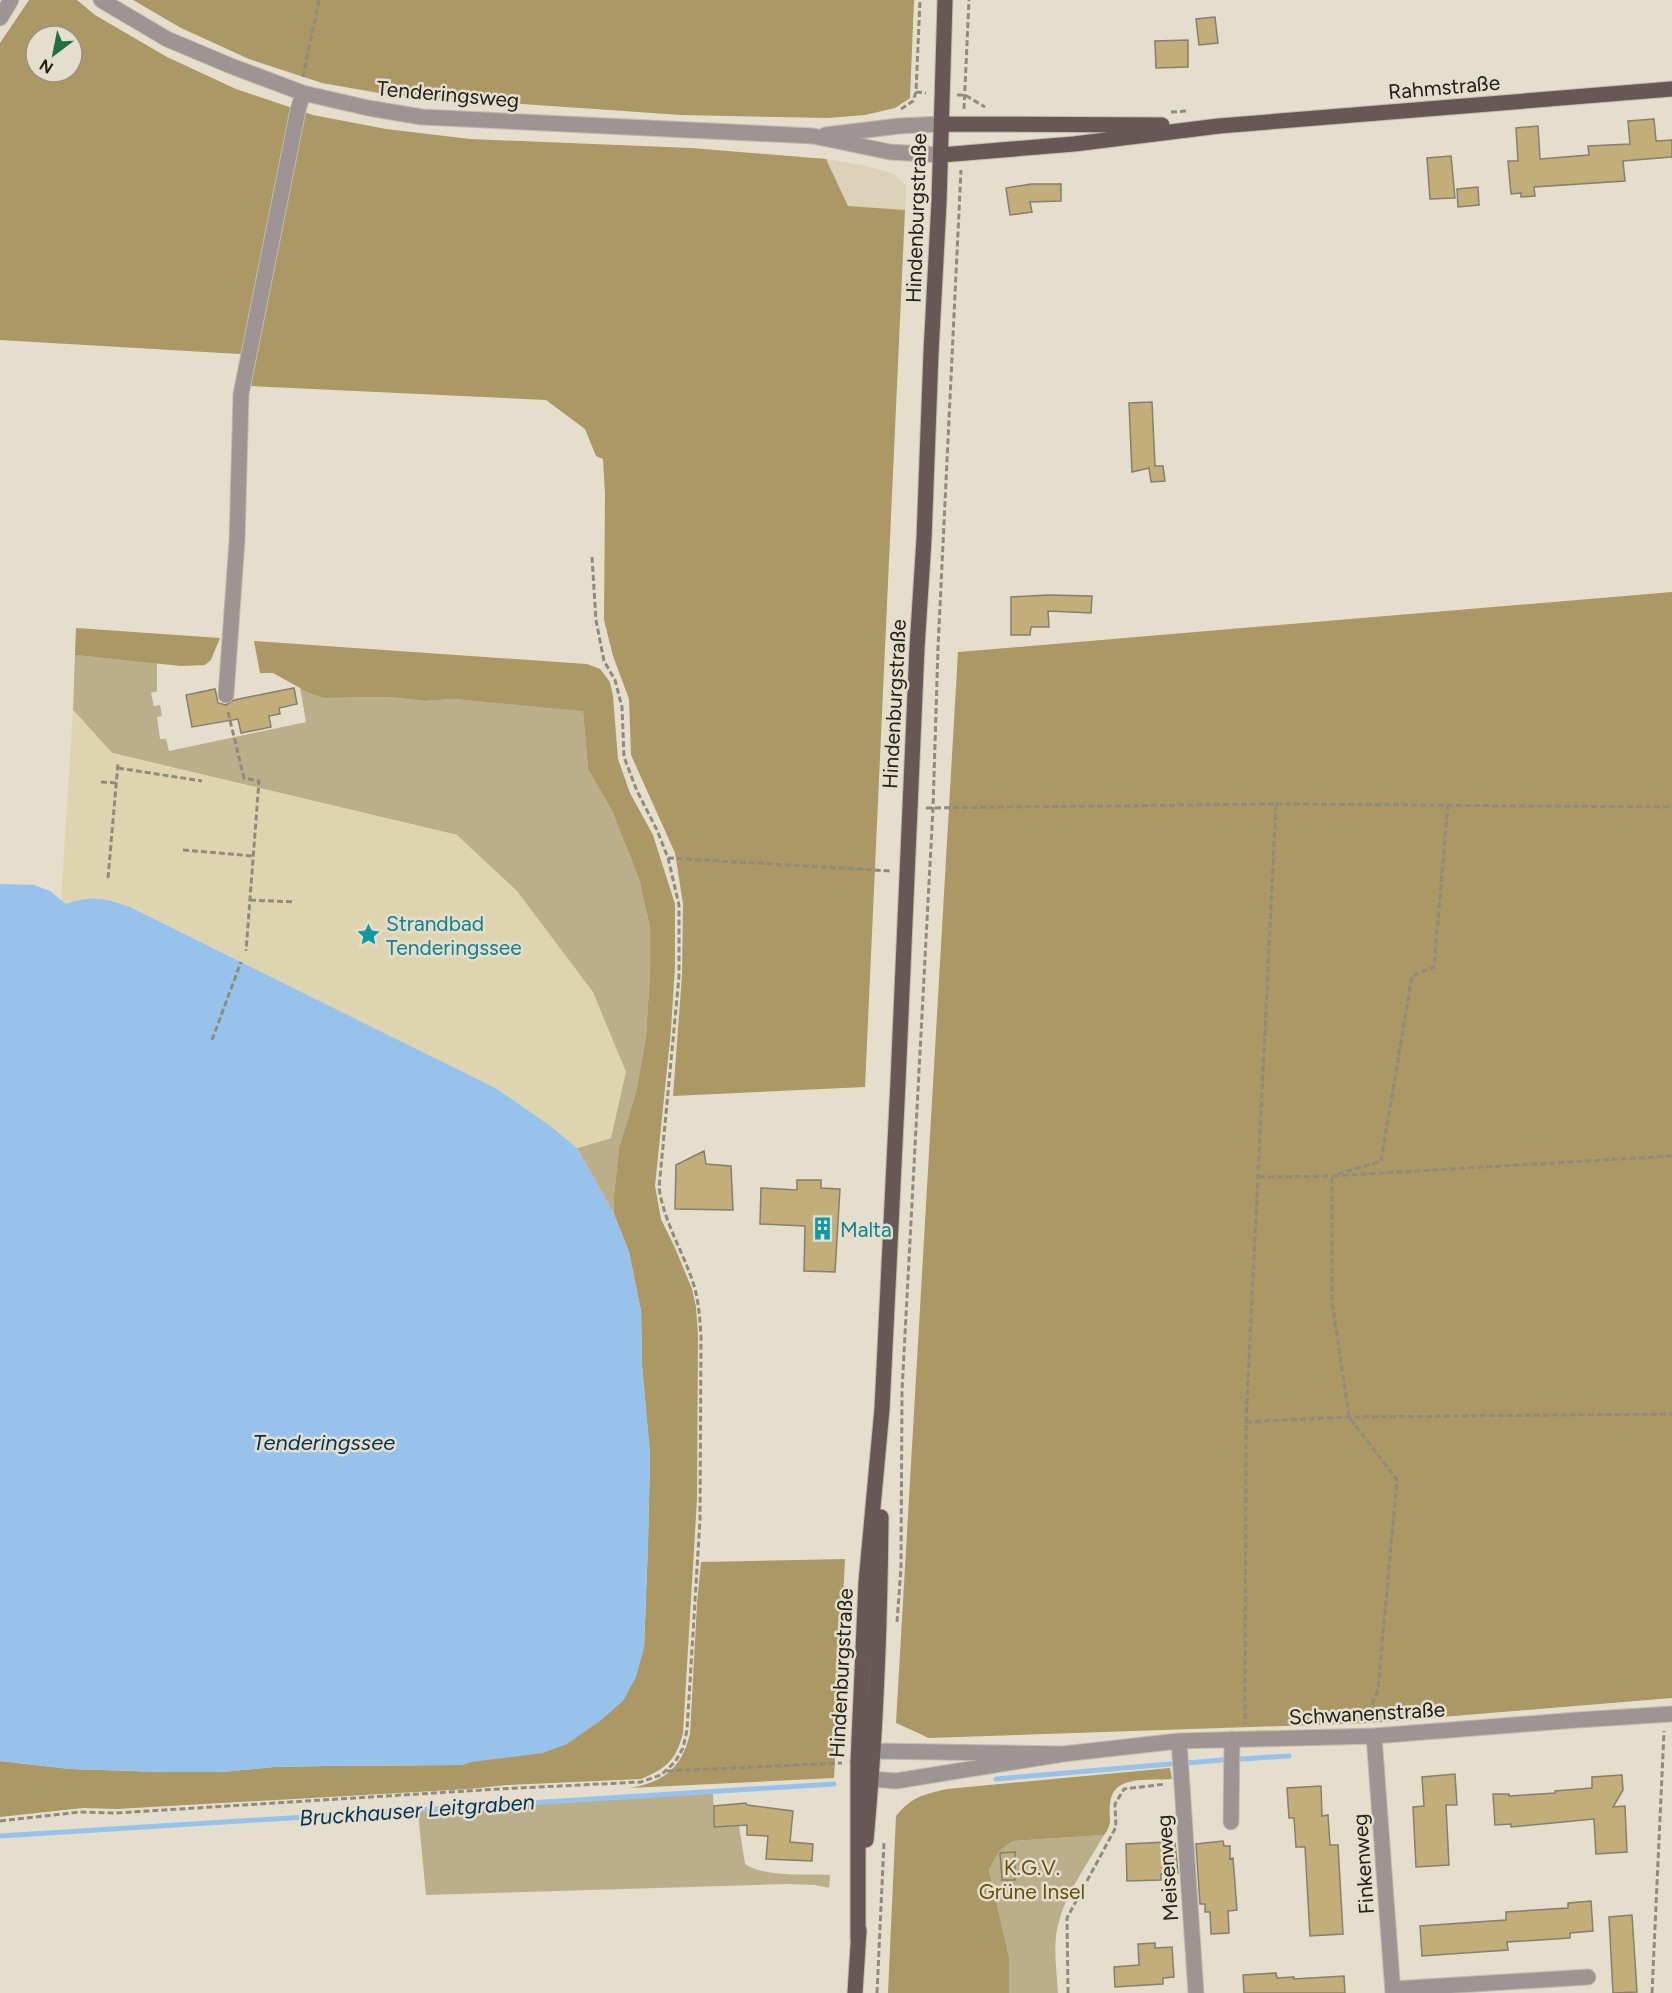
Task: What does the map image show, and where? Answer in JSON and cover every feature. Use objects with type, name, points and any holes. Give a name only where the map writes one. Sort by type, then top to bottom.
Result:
[{"type":"main road","name":"Hindenburgstraße","points":[[855,1993],[872,1779],[881,1578],[882,1410],[941,154],[945,0]]},
{"type":"main road","name":"Rahmstraße","points":[[941,154],[1074,144],[1220,126],[1672,89]]},
{"type":"main road","name":"Rahmstraße","points":[[941,124],[1220,126]]},
{"type":"main road","name":"Hindenburgstraße","points":[[858,1939],[858,1762],[866,1583],[882,1410]]},
{"type":"street","points":[[0,18],[11,0]]},
{"type":"street","name":"Tenderingsweg","points":[[101,0],[167,39],[231,66],[303,93],[368,108],[422,117],[813,136],[890,152],[941,154]]},
{"type":"street","points":[[226,694],[237,541],[241,394],[303,93]]},
{"type":"street","name":"Tenderingsweg","points":[[813,136],[899,126],[941,124]]},
{"type":"street","name":"Schwanenstraße","points":[[872,1779],[896,1781],[1064,1755],[1179,1741],[1374,1736],[1577,1719],[1668,1714]]},
{"type":"street","name":"Finkenweg","points":[[1374,1736],[1393,1991],[1588,1977]]},
{"type":"street","points":[[1231,1822],[1238,1739]]},
{"type":"street","name":"Meisenweg","points":[[1179,1741],[1196,1993]]},
{"type":"street","points":[[872,1779],[858,1762],[873,1751]]},
{"type":"street","name":"Schwanenstraße","points":[[873,1751],[1064,1755]]},
{"type":"path","points":[[303,93],[303,78],[319,0]]},
{"type":"path","points":[[920,0],[916,92],[942,95],[965,94],[992,111]]},
{"type":"path","points":[[963,123],[969,0]]},
{"type":"path","points":[[1161,112],[1193,111]]},
{"type":"path","points":[[897,1625],[901,1568],[902,1390],[933,808],[962,153]]},
{"type":"path","points":[[591,557],[596,620],[604,661],[615,680],[622,707],[624,757],[668,858],[680,905],[679,976],[659,1188],[664,1215],[694,1287],[699,1308],[701,1336],[700,1520],[687,1731],[683,1748],[667,1771]]},
{"type":"path","points":[[226,694],[233,737],[244,778],[259,781],[246,951]]},
{"type":"path","points":[[108,878],[118,763]]},
{"type":"path","points":[[118,768],[202,781]]},
{"type":"path","points":[[100,782],[117,783]]},
{"type":"path","points":[[1238,1739],[1246,1422],[1276,804]]},
{"type":"path","points":[[910,808],[1276,804],[1672,807]]},
{"type":"path","points":[[1332,1176],[1381,1161],[1412,976],[1434,967],[1449,804]]},
{"type":"path","points":[[183,850],[253,856]]},
{"type":"path","points":[[668,858],[908,872]]},
{"type":"path","points":[[249,900],[295,902]]},
{"type":"path","points":[[212,1040],[241,962]]},
{"type":"path","points":[[1259,1177],[1332,1176],[1672,1156]]},
{"type":"path","points":[[1332,1176],[1332,1301],[1349,1417],[1397,1480],[1378,1689],[1366,1720],[1374,1736]]},
{"type":"path","points":[[1246,1422],[1349,1417],[1672,1414]]},
{"type":"path","points":[[1652,1993],[1668,1714]]},
{"type":"path","points":[[0,1821],[80,1812],[116,1813],[498,1789],[620,1785],[641,1782],[667,1771],[858,1762]]},
{"type":"path","points":[[1068,1993],[1067,1918],[1116,1827],[1115,1804],[1124,1789],[1182,1781]]},
{"type":"path","points":[[877,1993],[884,1839]]},
{"type":"shaded area","points":[[29,0],[77,0],[95,15],[167,57],[236,89],[313,115],[386,129],[470,139],[691,148],[826,159],[848,206],[905,210],[865,1087],[673,1096],[682,975],[683,904],[675,853],[631,755],[629,699],[613,656],[604,620],[603,459],[596,456],[585,429],[546,400],[251,386],[256,355],[0,340],[0,43]]},
{"type":"shaded area","points":[[133,0],[914,0],[910,98],[895,108],[865,115],[828,118],[681,115],[390,95],[322,83],[249,59],[181,28]]},
{"type":"shaded area","points":[[826,159],[892,173],[906,185],[905,210],[848,206]]},
{"type":"shaded area","points":[[1672,592],[1672,1698],[1370,1723],[929,1738],[896,1723],[958,652]]},
{"type":"shaded area","points":[[76,628],[220,638],[211,660],[205,665],[181,666],[75,655]]},
{"type":"shaded area","points":[[254,641],[587,664],[600,669],[610,682],[618,759],[630,793],[653,835],[675,904],[675,966],[671,1030],[655,1186],[661,1219],[692,1289],[698,1335],[697,1499],[683,1733],[677,1750],[669,1762],[658,1771],[641,1779],[117,1809],[83,1808],[0,1817],[0,1761],[70,1769],[164,1772],[222,1772],[274,1767],[462,1765],[471,1762],[644,1648],[650,1455],[642,1365],[641,1311],[629,1252],[614,1214],[614,1195],[619,1148],[636,1092],[646,1036],[650,927],[639,879],[612,811],[588,769],[583,711],[453,699],[424,701],[390,697],[325,698],[309,693],[273,673],[260,673]]},
{"type":"shaded area","points":[[845,1559],[834,1778],[629,1788],[652,1782],[669,1772],[682,1756],[690,1734],[701,1562]]},
{"type":"shaded area","points":[[1170,1768],[1172,1779],[1133,1781],[1117,1788],[1112,1794],[1110,1823],[1104,1835],[1013,1841],[999,1851],[989,1870],[1009,1957],[1009,1993],[888,1993],[896,1816],[913,1800],[947,1789]]},
{"type":"green space","points":[[75,655],[157,663],[157,691],[151,693],[154,706],[160,705],[162,716],[157,717],[160,739],[166,739],[169,751],[306,722],[300,688],[325,698],[390,697],[424,701],[453,699],[583,710],[588,769],[612,811],[639,879],[650,927],[646,1036],[636,1092],[619,1148],[614,1214],[577,1148],[611,1138],[457,835],[112,753],[73,710]]},
{"type":"green space","points":[[713,1793],[714,1826],[739,1826],[745,1864],[775,1873],[830,1875],[829,1888],[785,1884],[426,1895],[418,1812]]},
{"type":"green space","name":"K.G.V. Grüne Insel","points":[[1104,1835],[1075,1884],[1059,1922],[1055,1950],[1058,1993],[1009,1993],[1009,1957],[989,1870],[999,1851],[1013,1841]]},
{"type":"sand","name":"Strandbad Tenderingssee","points":[[73,710],[112,753],[457,835],[517,891],[593,992],[626,1072],[611,1138],[577,1148],[549,1125],[497,1089],[130,907],[98,898],[66,904],[61,901]]},
{"type":"water","name":"Tenderingssee","points":[[0,884],[34,885],[50,891],[66,904],[83,899],[98,899],[130,907],[497,1089],[549,1125],[577,1148],[614,1214],[629,1252],[641,1311],[642,1365],[650,1454],[644,1648],[636,1677],[623,1701],[600,1721],[567,1744],[543,1753],[462,1765],[274,1767],[222,1772],[164,1772],[70,1769],[0,1761]]},
{"type":"building","points":[[1215,17],[1218,43],[1199,45],[1196,19]]},
{"type":"building","points":[[1188,40],[1188,67],[1156,68],[1155,41]]},
{"type":"building","points":[[1654,119],[1656,141],[1672,140],[1672,157],[1623,161],[1625,181],[1534,187],[1535,196],[1521,197],[1521,193],[1511,194],[1508,161],[1518,161],[1516,128],[1538,126],[1540,159],[1589,155],[1588,146],[1630,144],[1628,121]]},
{"type":"building","points":[[1451,156],[1455,198],[1430,199],[1427,158]]},
{"type":"building","points":[[1031,184],[1061,184],[1061,201],[1030,202],[1032,212],[1010,215],[1006,188]]},
{"type":"building","points":[[1478,187],[1479,205],[1458,207],[1457,189]]},
{"type":"building","points":[[1152,402],[1155,466],[1163,466],[1165,481],[1151,482],[1149,468],[1132,472],[1129,403]]},
{"type":"building","points":[[1092,596],[1091,613],[1048,611],[1049,627],[1031,627],[1030,635],[1011,635],[1011,597]]},
{"type":"building","points":[[294,688],[297,704],[279,708],[280,714],[269,716],[271,727],[241,733],[238,719],[192,727],[186,695],[215,689],[218,703],[226,705],[234,700]]},
{"type":"building","points":[[704,1151],[706,1164],[731,1166],[733,1210],[675,1209],[676,1165]]},
{"type":"building","name":"Malta","points":[[797,1180],[821,1180],[821,1188],[840,1189],[835,1272],[804,1271],[805,1226],[760,1224],[761,1188],[797,1190]]},
{"type":"building","points":[[1455,1774],[1457,1805],[1446,1805],[1449,1865],[1416,1867],[1413,1807],[1424,1806],[1422,1777]]},
{"type":"building","points":[[1622,1775],[1623,1790],[1613,1807],[1625,1806],[1627,1852],[1596,1854],[1594,1819],[1511,1827],[1511,1824],[1495,1825],[1493,1794],[1509,1794],[1509,1796],[1592,1788],[1592,1777]]},
{"type":"building","points":[[1321,1786],[1322,1816],[1328,1815],[1330,1845],[1338,1845],[1343,1934],[1310,1936],[1305,1847],[1296,1847],[1294,1818],[1289,1818],[1287,1788]]},
{"type":"building","points":[[746,1803],[747,1805],[793,1811],[790,1842],[813,1844],[812,1861],[766,1859],[768,1836],[747,1835],[747,1825],[714,1827],[714,1806]]},
{"type":"building","points":[[1223,1841],[1224,1846],[1230,1846],[1230,1859],[1233,1858],[1237,1910],[1228,1911],[1229,1933],[1211,1934],[1210,1912],[1205,1912],[1205,1904],[1200,1904],[1196,1844]]},
{"type":"building","points":[[1175,1843],[1178,1873],[1161,1874],[1161,1880],[1127,1881],[1126,1844]]},
{"type":"building","points":[[1015,1852],[1015,1880],[1002,1880],[1000,1853]]},
{"type":"building","points":[[1591,1901],[1593,1931],[1570,1933],[1570,1938],[1507,1942],[1508,1950],[1422,1956],[1420,1926],[1506,1920],[1506,1912],[1568,1908],[1568,1903]]},
{"type":"building","points":[[1632,1915],[1637,1992],[1613,1993],[1609,1917]]},
{"type":"building","points":[[1155,1943],[1155,1948],[1172,1947],[1174,1977],[1163,1978],[1163,1984],[1115,1987],[1114,1967],[1139,1965],[1138,1944]]},
{"type":"building","points":[[1276,1973],[1277,1978],[1294,1977],[1294,1979],[1344,1976],[1345,1993],[1244,1993],[1243,1975]]},
{"type":"waterway","name":"Bruckhauser Leitgraben","points":[[1241,1759],[1289,1756]]},
{"type":"waterway","name":"Bruckhauser Leitgraben","points":[[1186,1763],[1223,1760]]},
{"type":"waterway","name":"Bruckhauser Leitgraben","points":[[996,1779],[1170,1764]]},
{"type":"waterway","name":"Bruckhauser Leitgraben","points":[[0,1836],[834,1784]]},
{"type":"place","name":"Strandbad Tenderingssee","points":[[368,935]]},
{"type":"place","name":"Malta","points":[[822,1229]]}]
